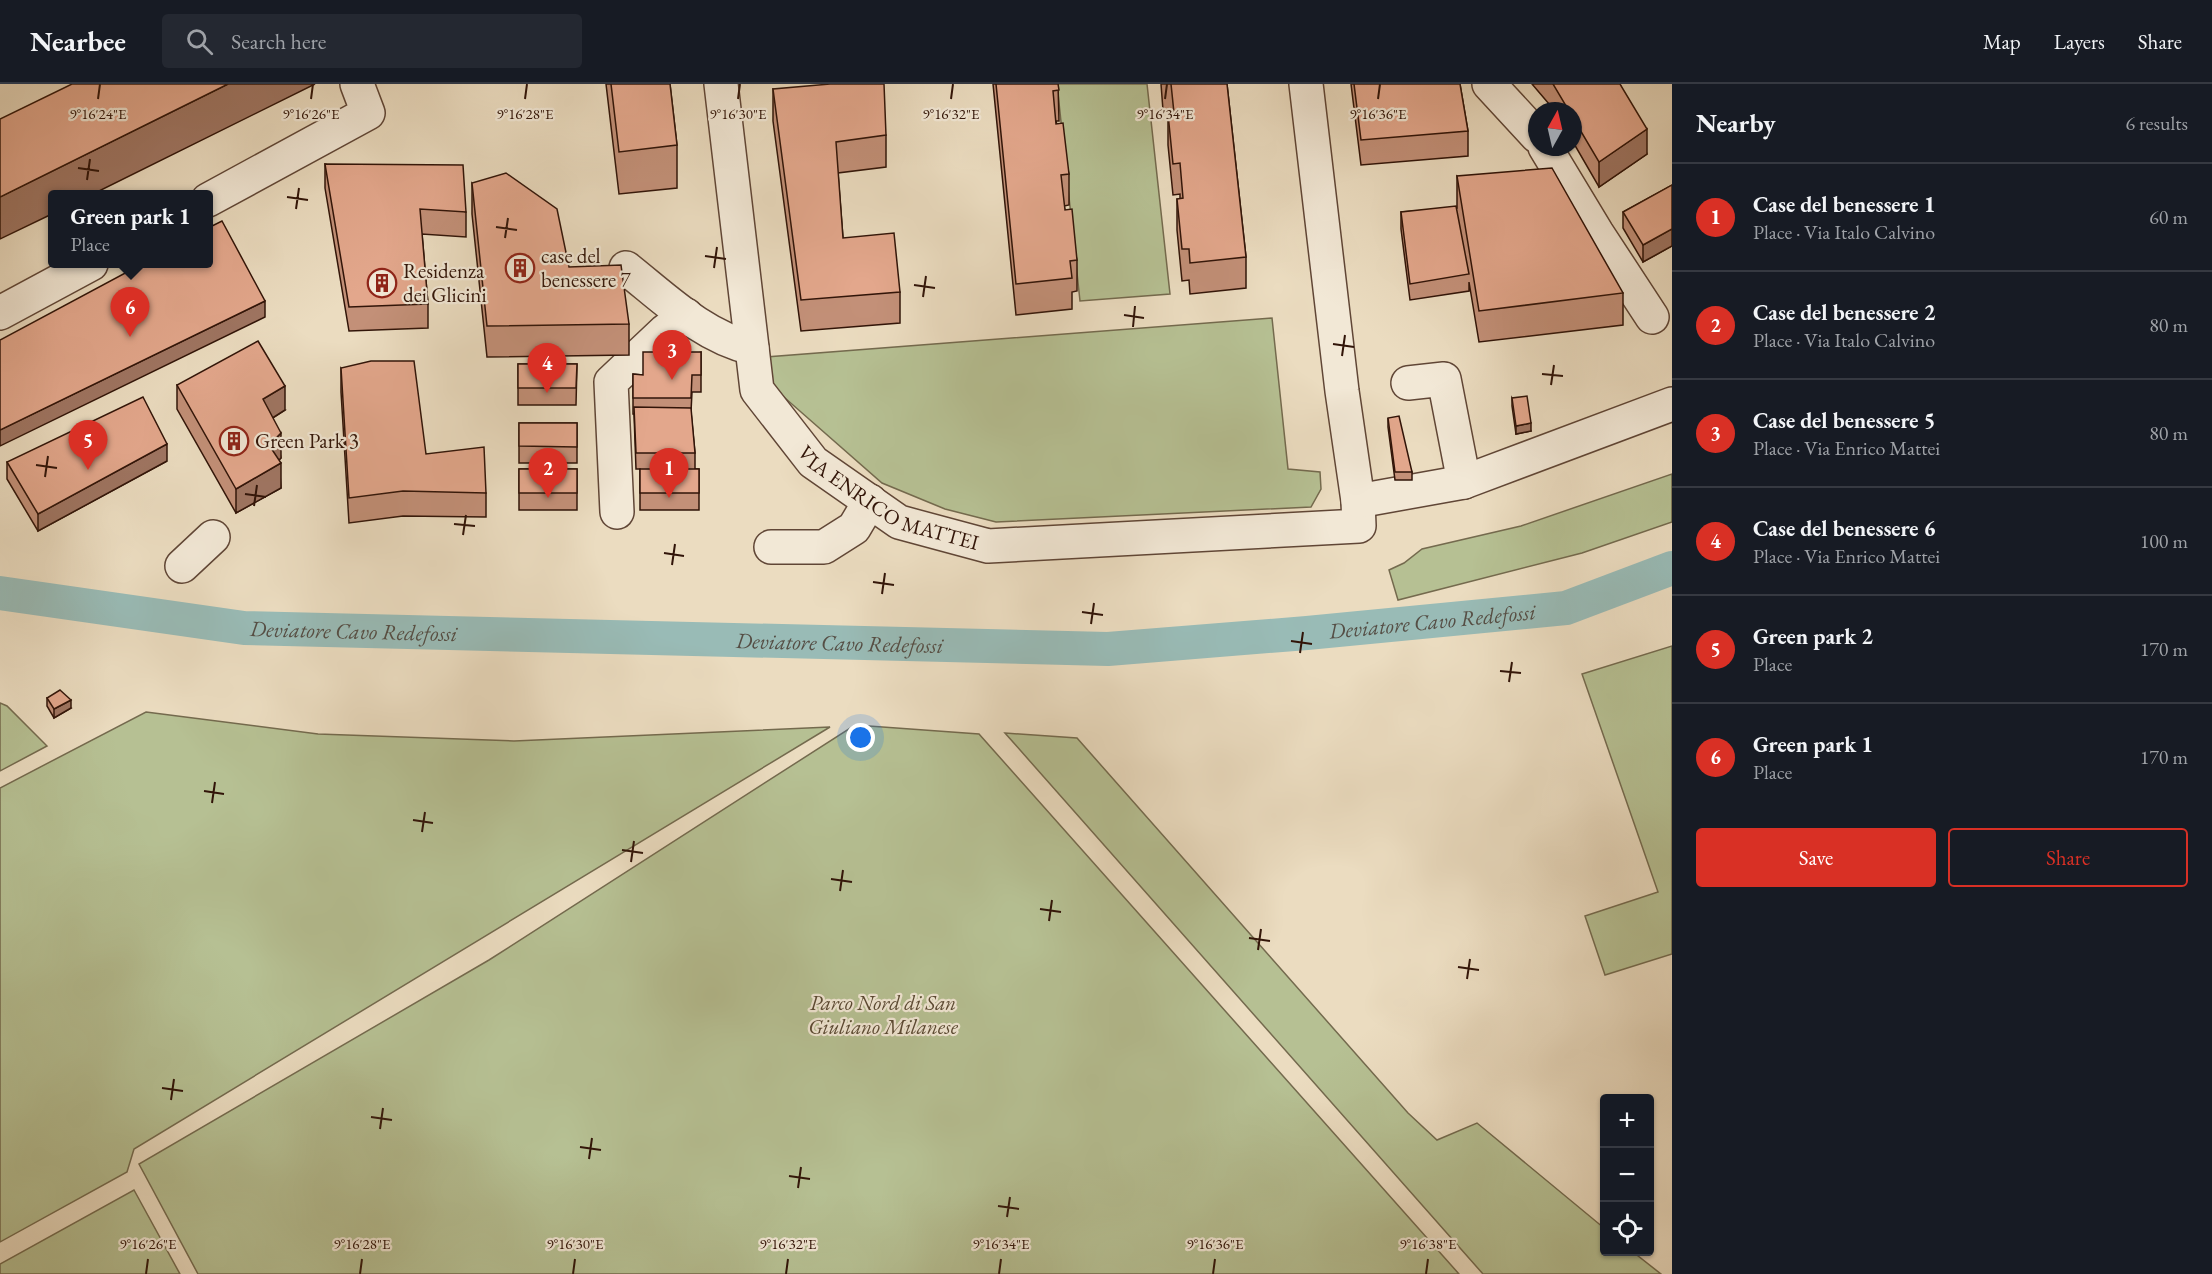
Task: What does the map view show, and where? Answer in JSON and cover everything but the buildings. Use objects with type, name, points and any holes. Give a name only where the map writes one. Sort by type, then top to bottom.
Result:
[{"type":"street","points":[[213,197],[368,113],[357,84]]},
{"type":"street","name":"VIA ENRICO MATTEI","points":[[721,84],[756,390],[813,462],[899,522],[988,546],[1359,513],[1464,482],[1672,404]]},
{"type":"street","points":[[1306,84],[1359,513]]},
{"type":"street","points":[[1489,84],[1528,126]]},
{"type":"street","points":[[1550,156],[1652,317]]},
{"type":"street","points":[[0,313],[84,268]]},
{"type":"street","points":[[626,268],[686,315],[732,343],[752,348]]},
{"type":"street","points":[[616,512],[611,382],[665,331],[686,315]]},
{"type":"street","points":[[1408,383],[1444,378],[1464,482]]},
{"type":"street","points":[[771,547],[824,547],[854,528],[870,501]]},
{"type":"street","points":[[182,566],[213,537]]},
{"type":"green space","points":[[1057,84],[1147,84],[1170,294],[1080,301]]},
{"type":"green space","points":[[1272,318],[1288,469],[1320,472],[1321,489],[1311,507],[996,522],[945,509],[882,483],[769,384],[766,357]]},
{"type":"green space","points":[[1672,474],[1672,522],[1582,553],[1398,600],[1389,570],[1404,563],[1422,549],[1521,526]]},
{"type":"green space","points":[[1672,646],[1672,954],[1605,975],[1585,916],[1658,892],[1582,674]]},
{"type":"green space","points":[[0,703],[7,706],[47,746],[0,771]]},
{"type":"green space","points":[[146,712],[318,734],[514,741],[830,727],[134,1149],[127,1172],[0,1242],[0,788]]},
{"type":"green space","name":"Parco Nord di San Giuliano Milanese","points":[[855,725],[979,734],[1459,1274],[198,1274],[139,1164],[489,960]]},
{"type":"green space","points":[[1005,733],[1077,738],[1408,1113],[1437,1140],[1477,1123],[1600,1225],[1600,1256],[1638,1256],[1661,1274],[1483,1274]]},
{"type":"green space","points":[[134,1190],[180,1274],[0,1274],[0,1264]]},
{"type":"waterway","name":"Deviatore Cavo Redefossi","points":[[0,593],[244,628],[1108,649],[1307,633],[1566,608],[1672,568]]},
{"type":"place","name":"case del benessere 7","points":[[520,268]]},
{"type":"place","name":"Residenza dei Glicini","points":[[382,283]]},
{"type":"place","name":"Green park 1","points":[[130,337]]},
{"type":"place","name":"Case del benessere 5","points":[[672,380]]},
{"type":"place","name":"Case del benessere 6","points":[[547,393]]},
{"type":"place","name":"Green Park 3","points":[[234,441]]},
{"type":"place","name":"Green park 2","points":[[88,470]]},
{"type":"place","name":"Case del benessere 2","points":[[548,498]]},
{"type":"place","name":"Case del benessere 1","points":[[669,498]]}]
